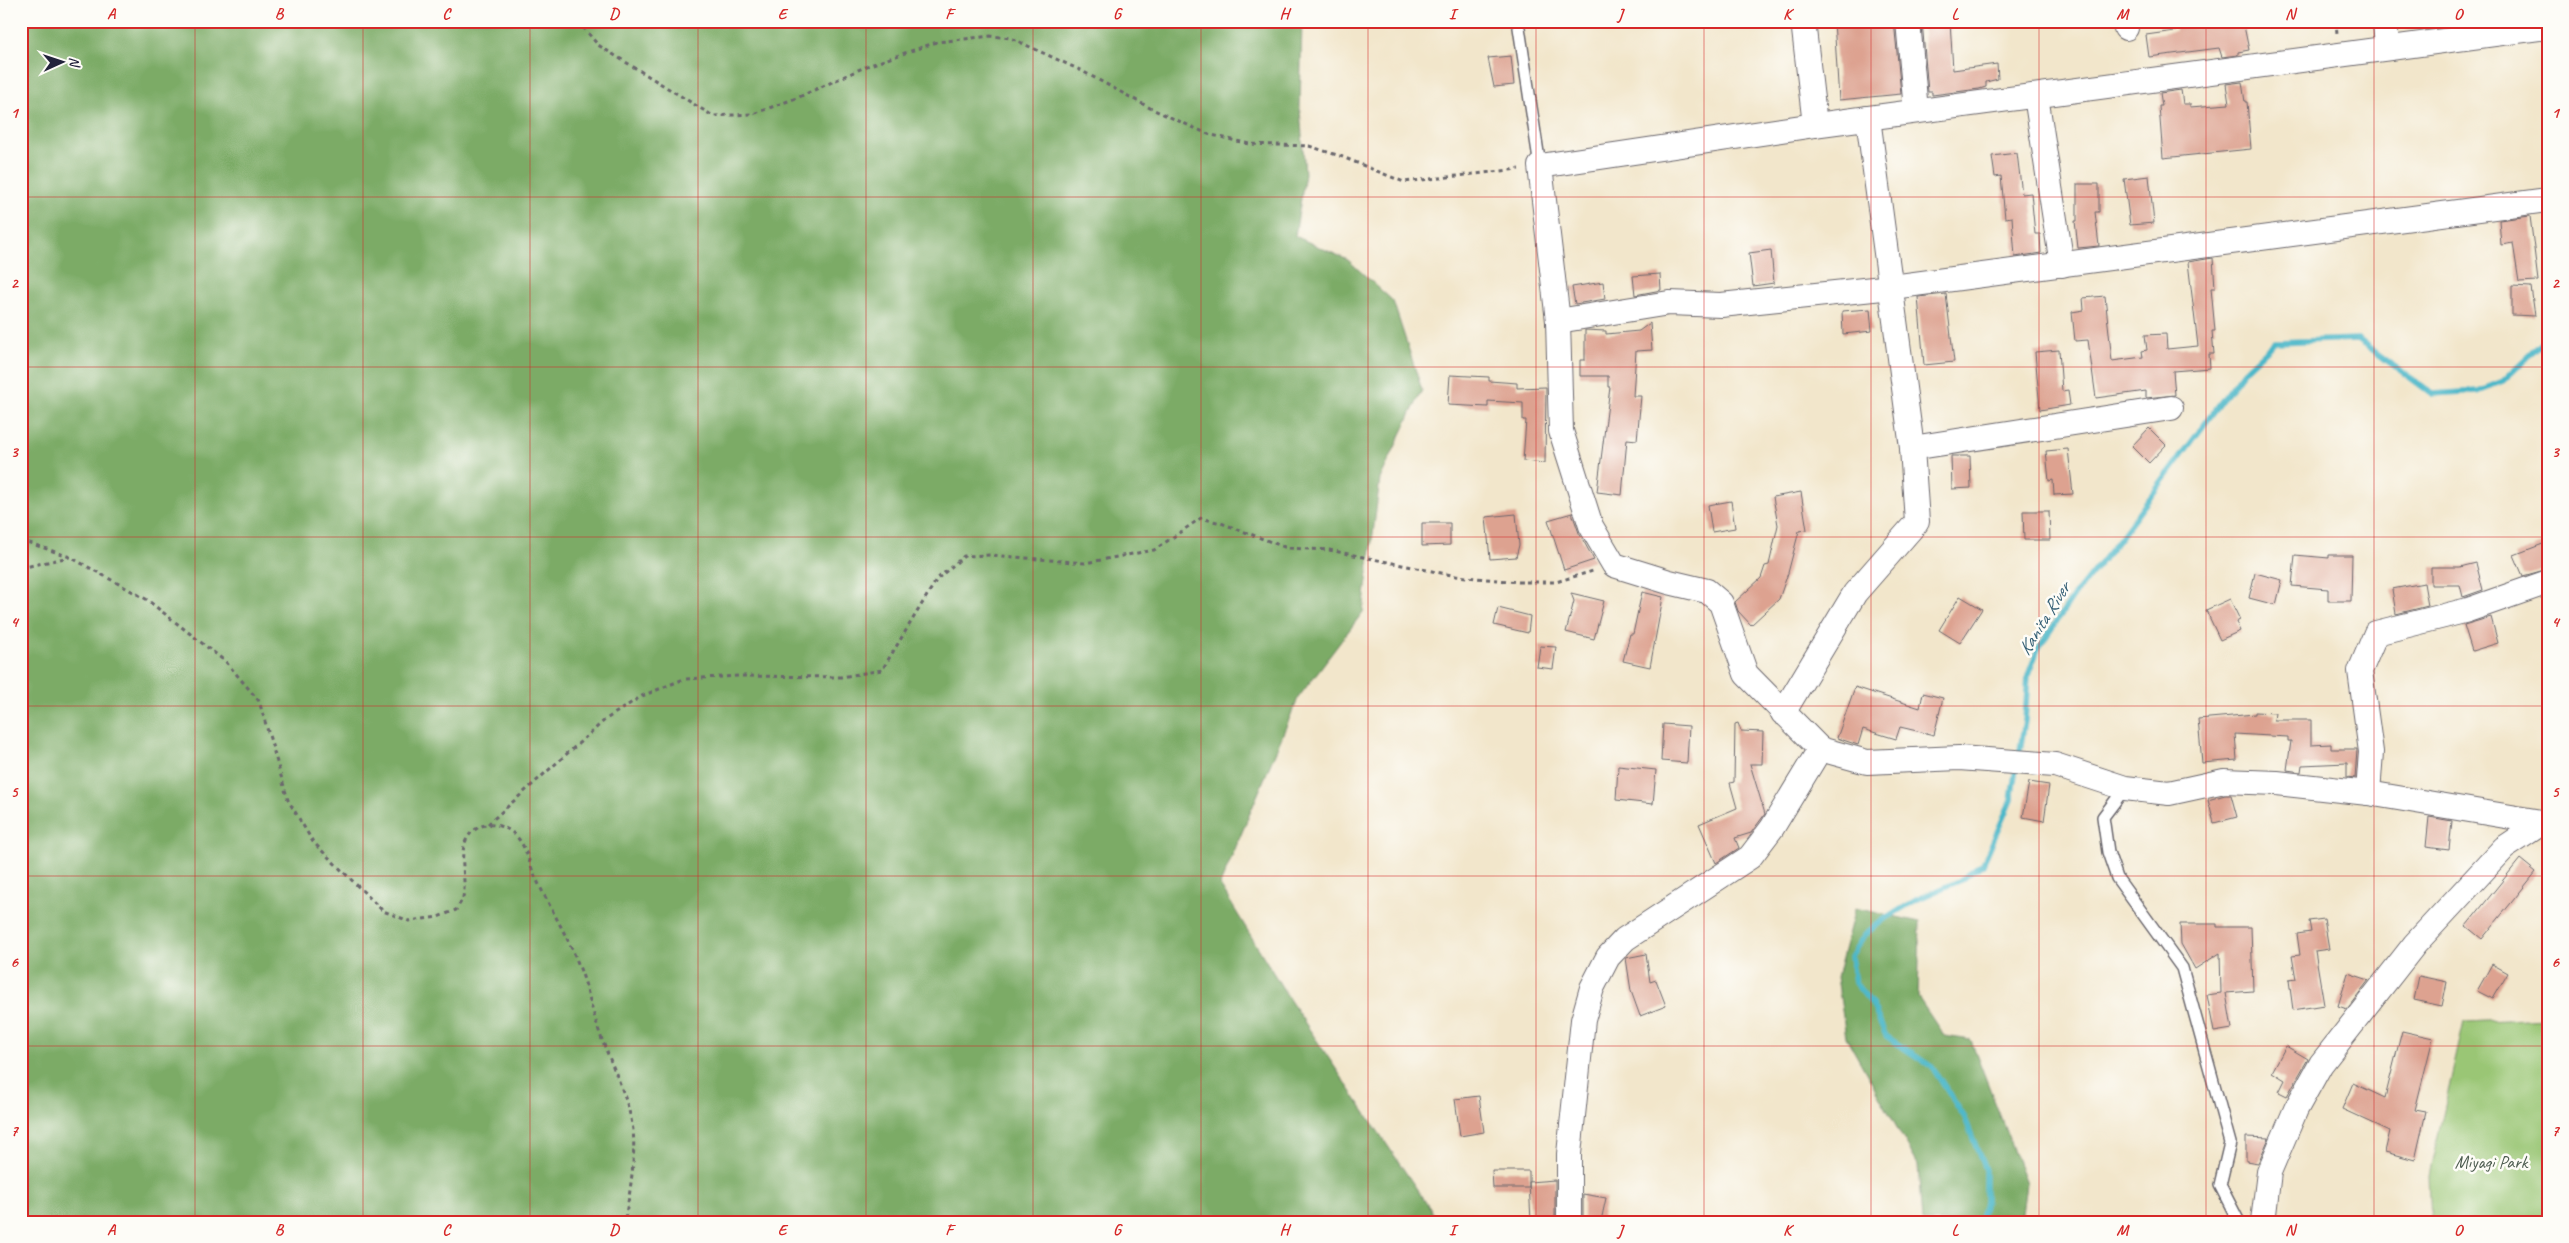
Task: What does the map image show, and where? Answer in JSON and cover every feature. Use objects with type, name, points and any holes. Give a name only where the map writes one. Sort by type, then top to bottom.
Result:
[{"type":"street","points":[[1803,21],[1815,125]]},
{"type":"street","points":[[1908,21],[1916,112]]},
{"type":"street","points":[[2385,21],[2387,48]]},
{"type":"street","points":[[2544,821],[2368,794],[2277,783],[2224,781],[2169,793],[2126,788],[2055,765],[1959,758],[1866,762],[1820,750],[1746,674],[1721,603],[1708,590],[1669,582],[1614,564],[1591,526],[1561,431],[1558,321],[1540,166],[1815,125],[2387,48],[2492,28],[2548,27]]},
{"type":"street","points":[[2036,96],[2062,265]]},
{"type":"street","points":[[1784,713],[1855,594],[1917,522],[1912,448],[1868,118]]},
{"type":"street","points":[[1558,321],[1669,303],[1721,305],[1892,287],[2548,200]]},
{"type":"street","points":[[1912,448],[2171,408]]},
{"type":"street","points":[[2368,794],[2371,752],[2360,671],[2376,633],[2468,610],[2548,582]]},
{"type":"street","points":[[1569,1222],[1569,1154],[1583,1020],[1592,988],[1608,957],[1625,939],[1750,857],[1772,828],[1820,750]]},
{"type":"street","points":[[2263,1222],[2270,1172],[2296,1108],[2321,1064],[2415,944],[2504,848],[2544,821]]},
{"type":"lane","points":[[1518,21],[1540,166]]},
{"type":"lane","points":[[2126,788],[2103,818],[2108,852],[2117,878],[2182,968],[2230,1143],[2220,1185],[2239,1222]]},
{"type":"path","points":[[578,21],[598,45],[713,116],[753,114],[799,97],[867,66],[937,42],[991,36],[1011,38],[1082,71],[1152,109],[1208,134],[1249,144],[1309,146],[1340,156],[1404,182],[1540,166]]},
{"type":"path","points":[[21,540],[70,557],[146,599],[226,662],[259,701],[288,800],[313,842],[383,911],[409,921],[438,918],[456,910],[463,896],[462,855],[468,836],[477,828],[488,824],[606,719],[642,696],[684,678],[740,676],[841,678],[882,670],[937,579],[964,556],[991,555],[1084,563],[1154,550],[1201,518],[1221,523],[1287,548],[1329,550],[1456,576],[1518,582],[1556,582],[1614,564]]},
{"type":"path","points":[[21,568],[70,557]]},
{"type":"path","points":[[488,824],[503,827],[514,833],[527,850],[534,873],[579,966],[597,1027],[633,1126],[628,1205],[624,1222]]},
{"type":"green space","points":[[21,21],[1302,21],[1300,109],[1305,174],[1295,236],[1348,260],[1393,301],[1422,390],[1380,479],[1363,612],[1298,698],[1220,885],[1291,1002],[1433,1213],[1443,1222],[21,1222]]},
{"type":"green space","points":[[1855,908],[1920,922],[1918,997],[1944,1036],[1971,1040],[2026,1183],[2021,1222],[1922,1222],[1918,1165],[1846,1037],[1837,977]]},
{"type":"green space","name":"Miyagi Park","points":[[2548,1018],[2548,1222],[2431,1222],[2429,1175],[2464,1022]]},
{"type":"building","points":[[1834,21],[1894,21],[1901,94],[1839,100]]},
{"type":"building","points":[[1922,21],[1950,21],[1953,70],[1997,64],[1998,79],[1986,82],[1986,87],[1979,89],[1932,95],[1932,92],[1928,92]]},
{"type":"building","points":[[2174,21],[2194,21],[2194,28],[2227,21],[2243,21],[2249,50],[2238,52],[2238,55],[2222,57],[2219,48],[2149,57],[2146,35],[2175,31]]},
{"type":"building","points":[[1511,56],[1514,85],[1494,87],[1488,58]]},
{"type":"building","points":[[2242,82],[2245,102],[2247,102],[2251,149],[2163,158],[2159,106],[2162,106],[2160,93],[2181,90],[2183,104],[2190,104],[2190,107],[2229,104],[2226,84]]},
{"type":"building","points":[[2017,153],[2022,194],[2031,193],[2035,234],[2040,234],[2041,253],[2015,257],[2012,217],[2005,218],[2001,176],[1995,177],[1992,156]]},
{"type":"building","points":[[2149,176],[2154,223],[2130,225],[2124,179]]},
{"type":"building","points":[[2077,184],[2099,184],[2099,212],[2095,212],[2099,246],[2078,248],[2075,221],[2077,221]]},
{"type":"building","points":[[2530,216],[2538,281],[2519,282],[2513,243],[2501,245],[2499,220]]},
{"type":"building","points":[[1771,250],[1774,283],[1753,286],[1749,253]]},
{"type":"building","points":[[2213,258],[2215,288],[2211,288],[2215,331],[2212,331],[2214,354],[2209,354],[2210,368],[2173,371],[2175,395],[2146,398],[2146,391],[2096,398],[2088,340],[2075,341],[2072,312],[2084,310],[2083,298],[2105,296],[2112,361],[2143,357],[2142,351],[2147,350],[2145,335],[2166,334],[2167,349],[2198,346],[2188,262]]},
{"type":"building","points":[[1660,274],[1661,290],[1635,295],[1633,276]]},
{"type":"building","points":[[1603,282],[1605,299],[1575,304],[1572,287]]},
{"type":"building","points":[[2512,286],[2531,287],[2535,316],[2512,315]]},
{"type":"building","points":[[1946,294],[1954,362],[1924,365],[1918,297]]},
{"type":"building","points":[[1870,309],[1872,331],[1843,334],[1842,311]]},
{"type":"building","points":[[1650,323],[1652,350],[1636,351],[1633,396],[1641,396],[1637,440],[1627,439],[1622,495],[1597,492],[1610,387],[1608,387],[1608,376],[1580,376],[1580,360],[1585,360],[1585,330],[1606,331],[1606,334],[1639,331]]},
{"type":"building","points":[[2059,350],[2062,391],[2068,390],[2070,405],[2040,410],[2035,352]]},
{"type":"building","points":[[1450,375],[1489,377],[1489,381],[1517,383],[1517,388],[1546,387],[1545,463],[1523,461],[1526,420],[1523,420],[1523,403],[1488,401],[1488,407],[1448,405]]},
{"type":"building","points":[[2149,428],[2166,445],[2149,463],[2132,446]]},
{"type":"building","points":[[2068,449],[2073,494],[2054,495],[2053,480],[2049,481],[2046,451]]},
{"type":"building","points":[[1951,456],[1970,456],[1971,488],[1952,489]]},
{"type":"building","points":[[1801,492],[1807,530],[1799,531],[1779,599],[1751,625],[1738,611],[1735,602],[1761,578],[1765,566],[1769,565],[1778,525],[1773,497]]},
{"type":"building","points":[[1731,501],[1735,528],[1712,532],[1708,505]]},
{"type":"building","points":[[2023,511],[2049,511],[2050,540],[2024,540]]},
{"type":"building","points":[[1572,513],[1579,533],[1594,560],[1564,570],[1548,520]]},
{"type":"building","points":[[1516,514],[1519,545],[1516,557],[1490,559],[1486,517]]},
{"type":"building","points":[[1422,523],[1450,523],[1450,545],[1422,546]]},
{"type":"building","points":[[2548,542],[2548,569],[2523,576],[2514,555]]},
{"type":"building","points":[[2295,555],[2329,558],[2329,555],[2352,555],[2351,601],[2328,601],[2328,589],[2292,586]]},
{"type":"building","points":[[2476,563],[2483,590],[2463,597],[2460,585],[2431,585],[2431,567],[2460,567]]},
{"type":"building","points":[[2255,573],[2282,580],[2276,605],[2249,598]]},
{"type":"building","points":[[2424,583],[2428,606],[2396,614],[2392,589]]},
{"type":"building","points":[[1642,592],[1663,597],[1650,667],[1623,661],[1630,634],[1633,634]]},
{"type":"building","points":[[1571,593],[1604,601],[1594,639],[1566,632],[1574,601]]},
{"type":"building","points":[[1960,596],[1982,609],[1960,643],[1939,630]]},
{"type":"building","points":[[2230,599],[2240,620],[2236,622],[2240,631],[2220,640],[2206,610]]},
{"type":"building","points":[[1498,608],[1530,616],[1528,633],[1494,625]]},
{"type":"building","points":[[2491,617],[2498,643],[2472,651],[2464,625]]},
{"type":"building","points":[[1540,646],[1556,647],[1553,669],[1537,667]]},
{"type":"building","points":[[1855,687],[1920,708],[1923,693],[1943,698],[1934,735],[1900,727],[1896,739],[1863,729],[1858,745],[1837,738]]},
{"type":"building","points":[[2255,712],[2275,713],[2274,720],[2311,720],[2311,745],[2331,744],[2331,749],[2357,749],[2355,778],[2347,777],[2347,763],[2302,765],[2301,772],[2287,770],[2291,741],[2288,741],[2288,737],[2235,734],[2237,760],[2202,763],[2198,719],[2255,714]]},
{"type":"building","points":[[1738,723],[1741,731],[1763,732],[1762,764],[1750,764],[1765,814],[1751,833],[1735,838],[1739,848],[1716,863],[1699,824],[1737,808],[1730,783],[1734,782],[1735,724]]},
{"type":"building","points":[[1663,724],[1689,726],[1687,763],[1661,761]]},
{"type":"building","points":[[1618,766],[1656,770],[1653,804],[1616,800]]},
{"type":"building","points":[[2029,782],[2049,785],[2044,821],[2023,817]]},
{"type":"building","points":[[2231,795],[2237,817],[2214,823],[2208,800]]},
{"type":"building","points":[[2429,817],[2452,821],[2449,850],[2426,847]]},
{"type":"building","points":[[2520,859],[2536,872],[2482,939],[2466,926]]},
{"type":"building","points":[[2324,919],[2329,949],[2315,951],[2324,1005],[2293,1010],[2289,980],[2296,979],[2292,956],[2300,955],[2297,934],[2311,932],[2309,921]]},
{"type":"building","points":[[2180,924],[2217,924],[2217,927],[2251,927],[2253,991],[2226,993],[2232,1029],[2214,1032],[2207,995],[2221,993],[2220,953],[2195,969],[2181,944]]},
{"type":"building","points":[[1646,954],[1650,982],[1656,980],[1666,1006],[1640,1016],[1631,991],[1626,958]]},
{"type":"building","points":[[2492,964],[2508,973],[2493,999],[2477,991]]},
{"type":"building","points":[[2348,973],[2369,980],[2347,1009],[2338,1006]]},
{"type":"building","points":[[2419,976],[2447,982],[2442,1006],[2414,1000]]},
{"type":"building","points":[[2402,1031],[2433,1038],[2415,1110],[2426,1112],[2415,1160],[2385,1152],[2390,1131],[2342,1109],[2353,1083],[2385,1098]]},
{"type":"building","points":[[2286,1046],[2308,1059],[2287,1096],[2279,1092],[2285,1080],[2272,1072]]},
{"type":"building","points":[[1479,1096],[1484,1132],[1460,1136],[1455,1099]]},
{"type":"building","points":[[2246,1137],[2269,1138],[2258,1163],[2246,1161]]},
{"type":"building","points":[[1492,1171],[1529,1171],[1529,1188],[1493,1188]]},
{"type":"building","points":[[1555,1180],[1555,1222],[1531,1222],[1529,1182]]},
{"type":"building","points":[[1583,1194],[1606,1198],[1601,1221],[1583,1218]]},
{"type":"waterway","name":"Kanita River","points":[[2019,756],[2025,721],[2028,675],[2038,649],[2073,597],[2118,541],[2244,371],[2275,342],[2358,339],[2432,394],[2478,391],[2503,381],[2548,338]]},
{"type":"waterway","name":"Kanita River","points":[[1980,1222],[1985,1201],[1985,1170],[1965,1118],[1932,1067],[1886,1036],[1872,1004],[1855,983],[1851,956],[1865,934],[1886,918],[1916,900],[1959,881],[1983,864],[2011,800],[2016,768]]}]
